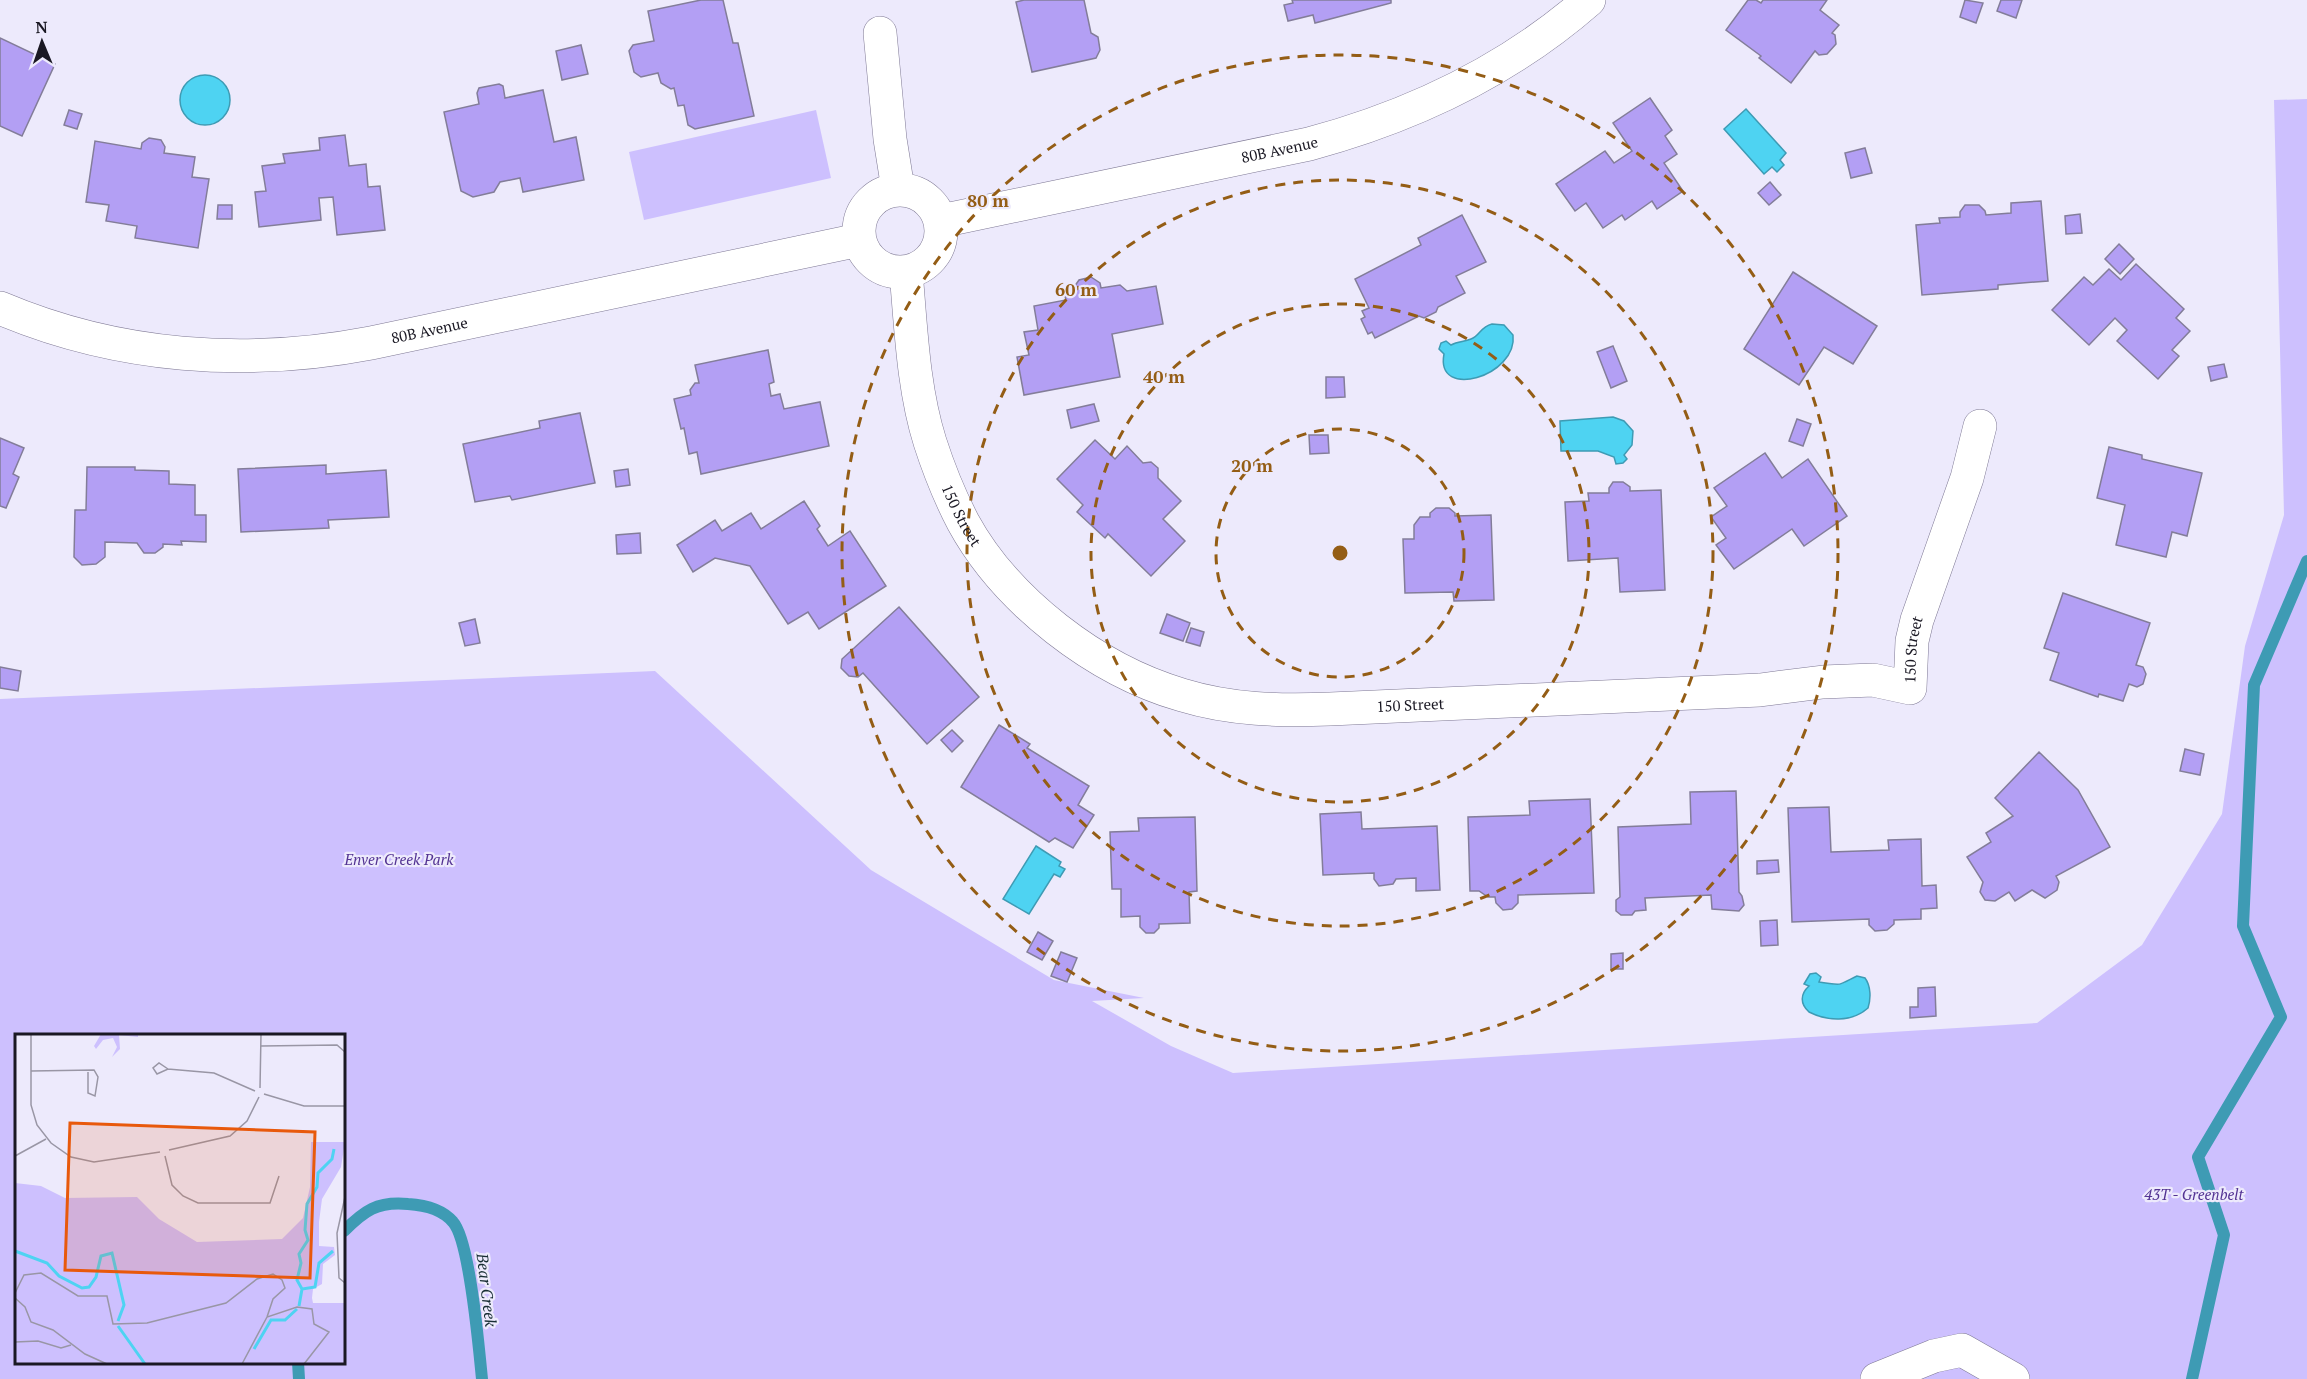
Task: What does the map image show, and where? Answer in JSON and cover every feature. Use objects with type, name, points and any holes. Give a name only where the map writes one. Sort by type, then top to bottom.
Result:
[{"type":"street","name":"80B Avenue","points":[[941,221],[1309,144],[1370,126],[1434,100],[1485,75],[1544,37],[1589,0]]},
{"type":"street","points":[[880,33],[889,129],[898,189]]},
{"type":"street","points":[[898,189],[910,190],[930,201],[941,221],[942,235],[935,255],[919,268],[906,272],[888,270],[872,262],[859,240],[858,228],[867,206],[876,197],[898,189]]},
{"type":"street","name":"80B Avenue","points":[[0,308],[69,333],[136,348],[219,356],[287,355],[336,350],[371,343],[859,240]]},
{"type":"street","name":"150 Street","points":[[906,272],[916,371],[930,442],[945,483],[964,524],[990,561],[1037,613],[1072,641],[1096,656],[1126,673],[1165,690],[1236,707],[1269,710],[1330,709],[1760,690],[1823,682],[1873,680],[1910,688],[1912,641],[1917,620],[1964,489],[1980,426]]},
{"type":"street","points":[[1877,1379],[1934,1356],[1962,1350],[2013,1379]]},
{"type":"green space","points":[[2307,99],[2307,1379],[0,1379],[0,699],[655,671],[871,870],[1054,980],[1144,998],[1092,1001],[1171,1046],[1233,1073],[2037,1023],[2142,945],[2222,814],[2245,646],[2284,515],[2274,100]]},
{"type":"green space","points":[[816,110],[831,178],[644,220],[629,152]]},
{"type":"water","points":[[205,75],[223,82],[230,100],[223,118],[205,125],[187,118],[180,100],[187,82]]},
{"type":"water","points":[[1746,109],[1786,153],[1780,160],[1784,165],[1777,172],[1772,167],[1764,174],[1724,129]]},
{"type":"water","points":[[1492,324],[1504,325],[1513,335],[1511,350],[1503,362],[1477,378],[1452,377],[1445,368],[1444,354],[1439,349],[1441,343],[1446,341],[1451,345],[1471,339]]},
{"type":"water","points":[[1613,417],[1624,421],[1633,431],[1632,445],[1624,455],[1627,459],[1623,463],[1616,464],[1614,457],[1598,451],[1561,451],[1560,421]]},
{"type":"water","points":[[1036,846],[1061,862],[1059,866],[1065,869],[1060,877],[1054,874],[1029,914],[1003,899]]},
{"type":"water","points":[[1816,973],[1821,977],[1819,982],[1836,984],[1842,984],[1857,976],[1865,978],[1870,993],[1868,1008],[1854,1016],[1839,1019],[1831,1019],[1809,1012],[1802,999],[1809,986],[1804,984],[1810,974]]},
{"type":"building","points":[[701,0],[723,0],[733,43],[738,43],[754,116],[695,129],[688,125],[684,105],[678,106],[674,88],[671,89],[661,83],[658,73],[641,77],[634,72],[629,51],[633,45],[654,41],[648,11]]},
{"type":"building","points":[[1084,0],[1091,33],[1098,37],[1100,50],[1096,58],[1032,72],[1016,2]]},
{"type":"building","points":[[1292,0],[1391,0],[1391,3],[1315,23],[1313,15],[1288,21],[1284,5],[1293,3]]},
{"type":"building","points":[[1748,0],[1761,3],[1763,0],[1827,0],[1820,10],[1839,25],[1832,33],[1835,35],[1836,44],[1827,54],[1819,55],[1815,51],[1791,83],[1759,58],[1761,56],[1726,30]]},
{"type":"building","points":[[1965,0],[1983,3],[1976,23],[1960,17]]},
{"type":"building","points":[[2001,0],[2022,0],[2016,18],[1997,11]]},
{"type":"building","points":[[0,38],[55,64],[22,136],[0,126]]},
{"type":"building","points":[[581,45],[588,74],[562,80],[556,51]]},
{"type":"building","points":[[499,84],[503,86],[505,98],[543,90],[554,142],[576,137],[584,180],[523,192],[520,178],[500,182],[494,192],[473,197],[461,191],[444,112],[479,104],[477,93],[479,88]]},
{"type":"building","points":[[1650,98],[1672,130],[1665,136],[1677,154],[1664,163],[1683,191],[1657,209],[1652,201],[1625,220],[1622,215],[1603,228],[1586,203],[1575,211],[1556,184],[1605,151],[1614,163],[1632,151],[1613,123]]},
{"type":"building","points":[[69,110],[82,114],[77,129],[64,125]]},
{"type":"building","points":[[345,135],[349,166],[366,164],[368,187],[380,186],[385,230],[337,235],[333,197],[319,198],[321,220],[259,227],[255,192],[266,191],[262,166],[285,163],[283,154],[320,150],[319,138]]},
{"type":"building","points":[[149,138],[161,140],[165,147],[164,153],[195,157],[192,177],[209,179],[198,248],[135,238],[137,226],[106,221],[109,205],[86,202],[95,141],[141,149],[142,143]]},
{"type":"building","points":[[1865,148],[1872,173],[1851,178],[1845,153]]},
{"type":"building","points":[[1770,182],[1781,195],[1769,205],[1758,193]]},
{"type":"building","points":[[2041,201],[2048,281],[1998,285],[1998,289],[1922,295],[1916,225],[1940,223],[1939,218],[1960,217],[1960,212],[1965,205],[1979,205],[1986,215],[2011,213],[2011,203]]},
{"type":"building","points":[[218,205],[232,205],[232,219],[217,219]]},
{"type":"building","points":[[2080,214],[2082,233],[2066,234],[2065,216]]},
{"type":"building","points":[[1462,215],[1486,262],[1456,276],[1465,293],[1438,307],[1436,312],[1424,318],[1419,316],[1375,338],[1372,332],[1368,334],[1361,319],[1365,317],[1362,311],[1369,308],[1355,279],[1421,245],[1418,238]]},
{"type":"building","points":[[2119,244],[2134,259],[2120,274],[2105,259]]},
{"type":"building","points":[[2136,264],[2184,309],[2176,318],[2190,331],[2172,350],[2179,356],[2158,379],[2117,341],[2127,330],[2115,318],[2089,345],[2052,310],[2084,277],[2093,285],[2109,269],[2121,280]]},
{"type":"building","points":[[1793,272],[1877,326],[1853,364],[1824,347],[1799,385],[1744,349]]},
{"type":"building","points":[[1091,277],[1100,283],[1101,288],[1120,285],[1127,291],[1156,286],[1163,324],[1112,334],[1120,377],[1024,395],[1017,357],[1029,355],[1024,332],[1038,330],[1034,306],[1066,300],[1065,296],[1072,294],[1079,280]]},
{"type":"building","points":[[1613,346],[1627,381],[1611,388],[1597,352]]},
{"type":"building","points":[[768,350],[774,382],[769,384],[771,396],[780,394],[784,409],[820,402],[829,446],[701,474],[697,452],[689,454],[684,428],[681,429],[674,399],[691,395],[690,390],[695,383],[699,383],[695,365]]},
{"type":"building","points":[[2224,364],[2227,377],[2211,381],[2208,367]]},
{"type":"building","points":[[1326,377],[1344,377],[1345,397],[1326,398]]},
{"type":"building","points":[[1094,404],[1099,421],[1071,428],[1067,410]]},
{"type":"building","points":[[580,413],[595,483],[512,500],[510,496],[475,502],[463,444],[540,428],[539,421]]},
{"type":"building","points":[[1797,419],[1811,424],[1803,446],[1789,441]]},
{"type":"building","points":[[1309,435],[1328,435],[1329,453],[1310,454]]},
{"type":"building","points":[[0,438],[24,448],[13,474],[19,477],[6,508],[0,506]]},
{"type":"building","points":[[1095,440],[1115,459],[1127,446],[1143,463],[1151,462],[1158,468],[1158,478],[1181,501],[1163,519],[1185,541],[1151,576],[1108,534],[1105,538],[1077,512],[1083,505],[1057,479]]},
{"type":"building","points":[[2109,447],[2142,455],[2142,459],[2202,473],[2187,536],[2172,532],[2166,557],[2116,545],[2125,505],[2097,498]]},
{"type":"building","points":[[1765,453],[1782,478],[1808,459],[1847,516],[1804,546],[1792,529],[1734,569],[1716,545],[1726,538],[1711,517],[1727,506],[1714,488]]},
{"type":"building","points":[[326,465],[326,474],[386,470],[389,517],[328,520],[329,528],[241,532],[238,469]]},
{"type":"building","points":[[87,467],[135,467],[135,470],[169,471],[169,484],[195,485],[195,515],[206,515],[206,542],[181,541],[182,545],[163,544],[163,547],[155,553],[144,553],[137,543],[105,542],[105,557],[96,564],[82,565],[74,557],[75,510],[86,510]]},
{"type":"building","points":[[628,469],[630,485],[616,487],[614,471]]},
{"type":"building","points":[[1613,482],[1623,482],[1630,487],[1630,491],[1661,490],[1665,590],[1620,592],[1618,558],[1568,561],[1565,502],[1589,501],[1588,493],[1609,493]]},
{"type":"building","points":[[804,501],[820,526],[817,529],[828,546],[850,531],[886,586],[819,629],[808,612],[788,624],[750,566],[715,558],[693,572],[677,545],[715,520],[722,531],[751,513],[761,529]]},
{"type":"building","points":[[1436,508],[1449,508],[1455,516],[1491,515],[1494,600],[1454,601],[1453,592],[1405,593],[1403,539],[1414,539],[1414,525],[1420,517],[1430,517],[1430,513]]},
{"type":"building","points":[[640,533],[641,553],[617,554],[616,535]]},
{"type":"building","points":[[2063,593],[2150,623],[2136,665],[2143,667],[2146,674],[2143,684],[2137,687],[2129,684],[2123,701],[2099,694],[2098,697],[2050,680],[2059,653],[2044,648]]},
{"type":"building","points":[[899,607],[979,697],[927,744],[863,673],[858,677],[849,676],[841,668],[842,659]]},
{"type":"building","points":[[1167,614],[1190,623],[1183,641],[1160,633]]},
{"type":"building","points":[[475,619],[480,643],[465,646],[459,623]]},
{"type":"building","points":[[1191,628],[1204,632],[1200,646],[1186,642]]},
{"type":"building","points":[[0,667],[21,671],[18,691],[0,688]]},
{"type":"building","points":[[999,725],[1030,744],[1027,748],[1089,786],[1078,805],[1094,815],[1073,848],[1055,838],[1049,842],[961,787]]},
{"type":"building","points":[[952,730],[963,741],[952,752],[941,740]]},
{"type":"building","points":[[2185,749],[2204,754],[2200,775],[2180,771]]},
{"type":"building","points":[[2039,752],[2078,790],[2110,847],[2056,876],[2059,882],[2057,890],[2045,898],[2032,890],[2015,901],[2009,892],[1995,901],[1985,900],[1980,892],[1983,882],[1967,857],[1991,842],[1986,833],[2013,816],[1995,798]]},
{"type":"building","points":[[1736,791],[1739,892],[1744,905],[1739,911],[1712,909],[1711,895],[1645,898],[1646,910],[1635,911],[1632,915],[1621,915],[1616,911],[1616,900],[1620,897],[1618,827],[1691,824],[1690,792]]},
{"type":"building","points":[[1590,799],[1594,893],[1518,895],[1518,903],[1512,909],[1503,910],[1496,903],[1495,897],[1488,897],[1479,891],[1470,891],[1468,817],[1530,815],[1529,801]]},
{"type":"building","points":[[1829,807],[1831,852],[1889,850],[1888,840],[1921,839],[1922,886],[1936,885],[1937,908],[1921,909],[1921,919],[1894,920],[1894,924],[1887,930],[1875,931],[1869,925],[1869,919],[1792,922],[1788,808]]},
{"type":"building","points":[[1361,812],[1362,829],[1437,826],[1440,890],[1416,891],[1416,878],[1396,879],[1393,884],[1379,886],[1374,879],[1374,873],[1323,875],[1320,814]]},
{"type":"building","points":[[1195,817],[1197,891],[1189,892],[1190,923],[1159,924],[1159,928],[1154,933],[1146,933],[1140,927],[1140,916],[1121,917],[1121,889],[1112,889],[1110,832],[1139,831],[1138,818]]},
{"type":"building","points":[[1778,860],[1779,872],[1757,874],[1757,861]]},
{"type":"building","points":[[1777,920],[1778,945],[1761,946],[1760,921]]},
{"type":"building","points":[[1038,932],[1053,941],[1042,960],[1027,952]]},
{"type":"building","points":[[1061,952],[1077,958],[1067,982],[1051,976]]},
{"type":"building","points":[[1623,953],[1623,969],[1611,969],[1611,954]]},
{"type":"building","points":[[1935,987],[1936,1016],[1910,1018],[1910,1007],[1918,1007],[1918,988]]},
{"type":"waterway","points":[[2192,1379],[2224,1235],[2198,1157],[2281,1017],[2243,926],[2254,685],[2307,561]]},
{"type":"waterway","name":"Bear Creek","points":[[345,1230],[372,1209],[397,1203],[438,1211],[453,1222],[459,1233],[469,1272],[482,1379]]},
{"type":"waterway","name":"Bear Creek","points":[[298,1364],[299,1379]]},
{"type":"park label","name":"Enver Creek Park","points":[[399,860]]},
{"type":"park label","name":"43T - Greenbelt","points":[[2194,1195]]}]
